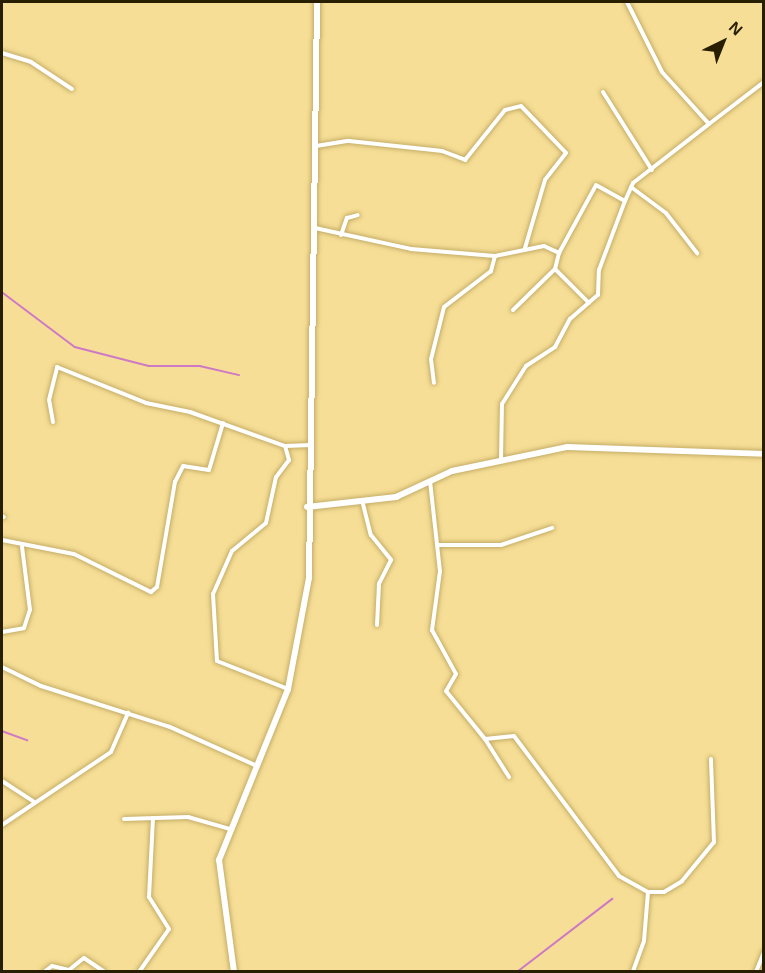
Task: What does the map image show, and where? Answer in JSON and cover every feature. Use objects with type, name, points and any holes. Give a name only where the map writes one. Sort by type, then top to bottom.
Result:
[{"type":"main road","points":[[234,972],[217,876],[230,829],[288,689],[306,613],[307,507],[312,445],[317,2]]},
{"type":"main road","points":[[307,507],[363,504],[501,460],[567,447],[678,455],[764,454]]},
{"type":"street","points":[[627,2],[662,72],[709,124]]},
{"type":"street","points":[[2,53],[31,62],[72,89]]},
{"type":"street","points":[[501,460],[502,404],[526,366],[555,347],[570,319],[590,303],[600,290],[599,270],[631,186],[764,82]]},
{"type":"street","points":[[603,92],[652,170]]},
{"type":"street","points":[[316,146],[349,141],[442,151],[465,160],[505,110],[521,106],[566,153],[545,180],[525,248]]},
{"type":"street","points":[[513,309],[555,269],[559,253],[596,185],[626,201]]},
{"type":"street","points":[[631,186],[666,213],[697,254]]},
{"type":"street","points":[[340,235],[347,218],[358,215]]},
{"type":"street","points":[[315,228],[411,249],[495,256],[525,248],[544,246],[559,253]]},
{"type":"street","points":[[434,383],[431,359],[444,307],[491,271],[495,256]]},
{"type":"street","points":[[555,269],[590,303]]},
{"type":"street","points":[[53,422],[49,400],[57,367],[146,403],[223,423],[285,446],[312,445]]},
{"type":"street","points":[[2,540],[22,547],[74,554],[151,592],[157,587],[175,482],[183,466],[208,470],[223,423]]},
{"type":"street","points":[[285,446],[289,460],[276,477],[266,524],[232,551],[213,594],[217,661],[288,689]]},
{"type":"street","points":[[430,482],[438,545],[439,589],[432,630],[456,674],[446,691],[485,739],[509,777]]},
{"type":"street","points":[[363,504],[372,535],[391,560],[379,584],[377,625]]},
{"type":"street","points":[[438,545],[501,545],[552,528]]},
{"type":"street","points":[[2,632],[24,628],[30,610],[22,547]]},
{"type":"street","points":[[2,667],[41,686],[128,713],[256,766]]},
{"type":"street","points":[[2,825],[33,801],[111,752],[128,713]]},
{"type":"street","points":[[485,739],[514,736],[619,876],[648,892],[664,892],[682,882],[714,842],[711,759]]},
{"type":"street","points":[[2,781],[33,801]]},
{"type":"street","points":[[139,972],[170,929],[149,897],[153,818]]},
{"type":"street","points":[[124,819],[200,818],[230,829]]},
{"type":"street","points":[[633,972],[644,941],[648,892]]},
{"type":"street","points":[[756,972],[764,952]]},
{"type":"street","points":[[44,972],[52,966],[69,970],[84,958],[105,972]]},
{"type":"waterway","points":[[2,292],[75,347],[149,366],[200,366],[239,375]]},
{"type":"waterway","points":[[2,731],[27,740]]},
{"type":"waterway","points":[[517,972],[612,899]]}]
